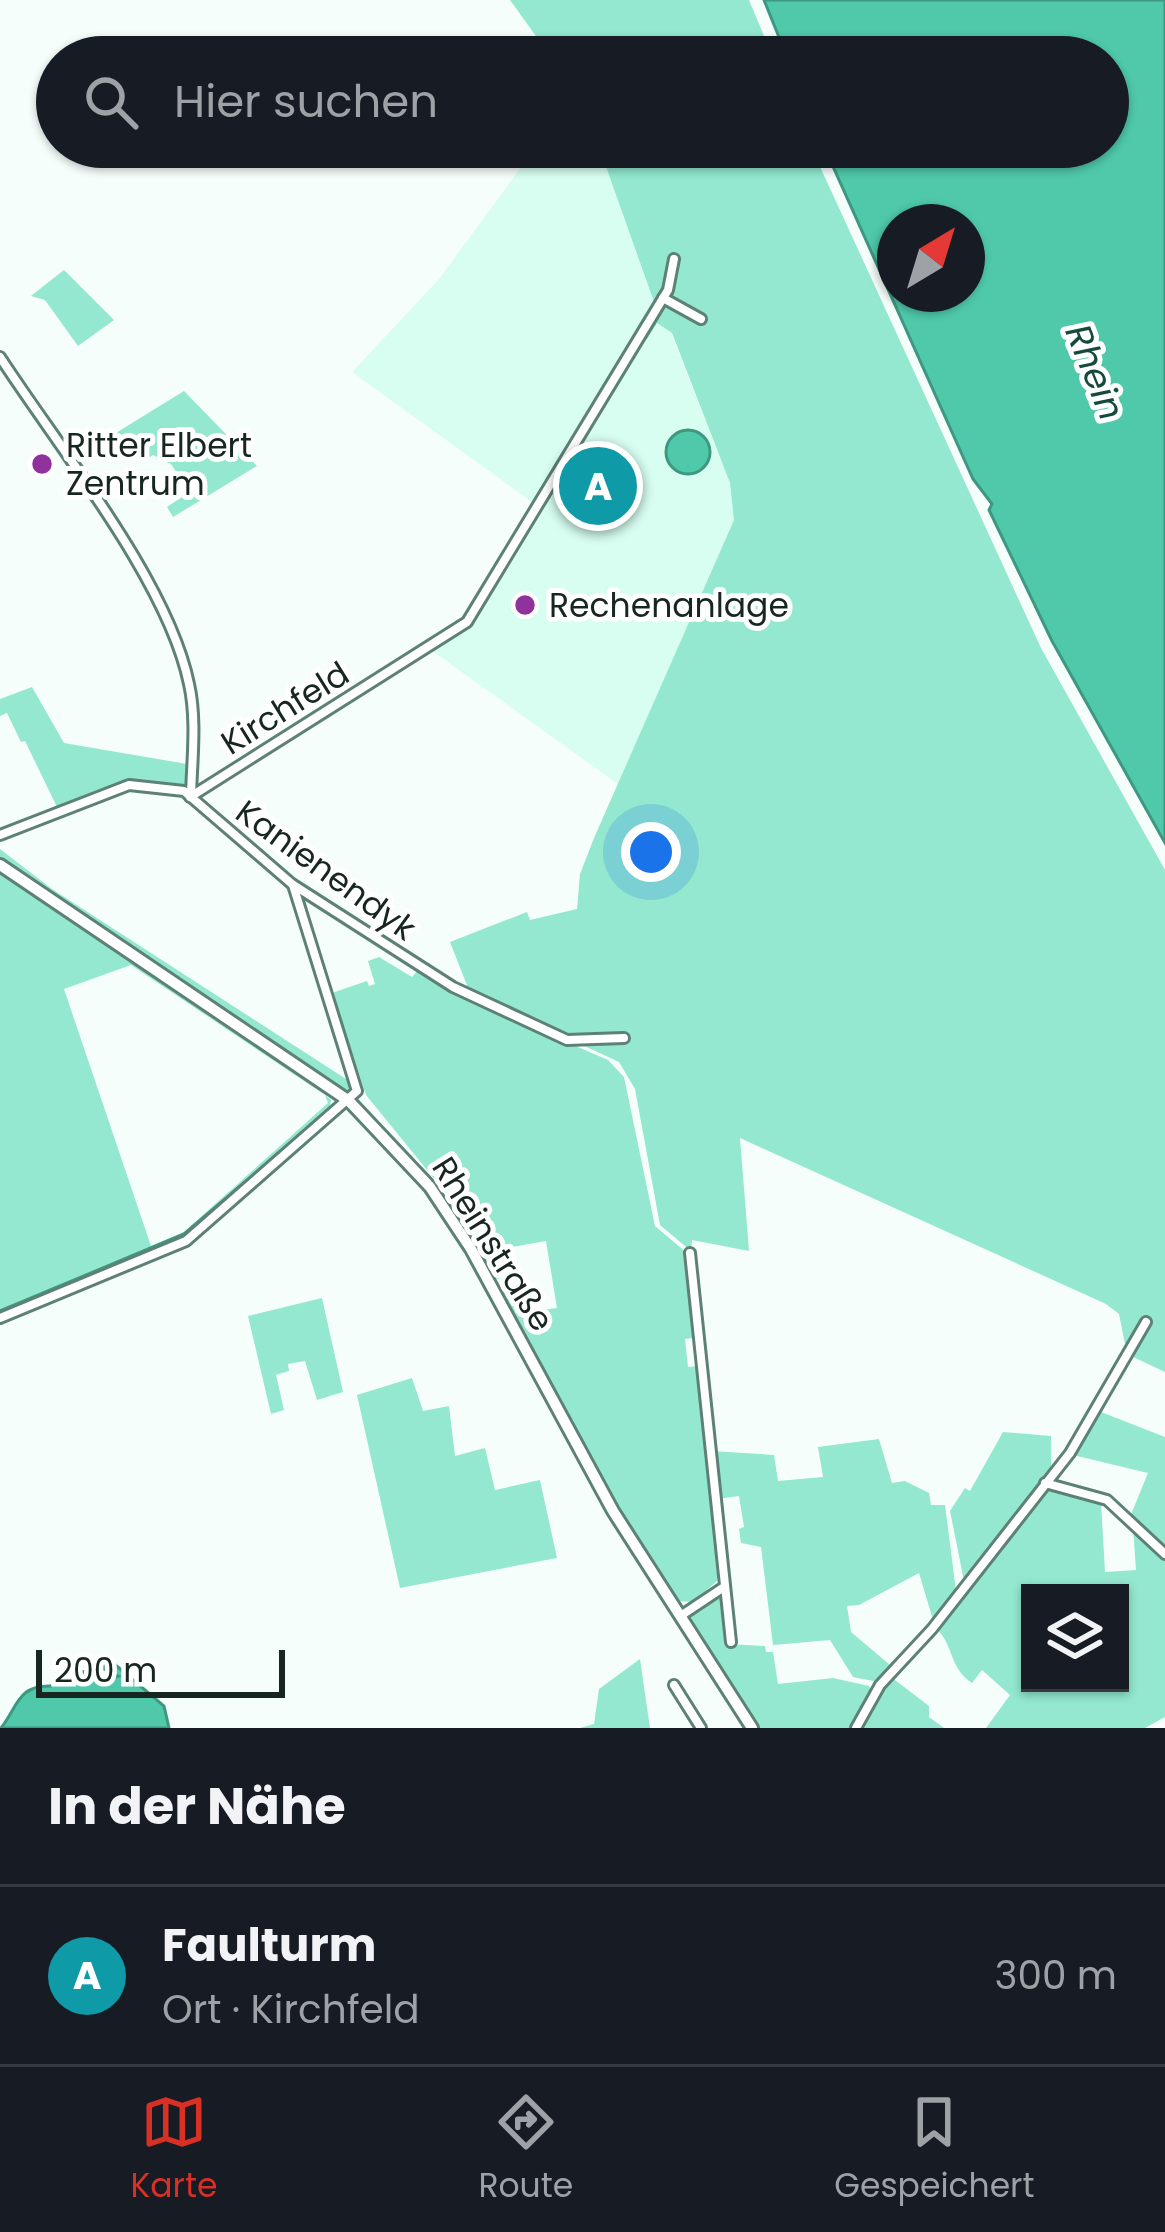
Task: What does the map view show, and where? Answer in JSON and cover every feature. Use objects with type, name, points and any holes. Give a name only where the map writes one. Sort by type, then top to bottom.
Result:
[{"type":"main road","name":"Rheinstraße","points":[[0,865],[349,1101],[430,1187],[471,1249],[613,1510],[682,1615],[731,1702],[752,1728]]},
{"type":"street","name":"Kirchfeld","points":[[190,797],[467,622],[663,298],[674,260]]},
{"type":"street","points":[[663,298],[700,319]]},
{"type":"street","name":"Kirchfeld","points":[[1,360],[126,550],[181,654],[192,716],[190,797]]},
{"type":"street","name":"Kanienendyk","points":[[0,835],[129,785],[152,784],[190,797],[292,884],[431,974],[567,1040],[624,1038]]},
{"type":"street","points":[[0,1318],[186,1241],[349,1101],[357,1084],[292,884]]},
{"type":"street","points":[[690,1253],[731,1642]]},
{"type":"street","points":[[856,1728],[880,1684],[932,1629],[1070,1453],[1146,1322]]},
{"type":"street","points":[[1046,1483],[1107,1500],[1165,1554]]},
{"type":"street","points":[[682,1615],[724,1587]]},
{"type":"street","points":[[674,1685],[701,1728]]},
{"type":"shaded area","points":[[510,0],[749,0],[764,36],[536,36]]},
{"type":"shaded area","points":[[521,168],[606,168],[654,303],[535,504],[352,372],[439,279]]},
{"type":"shaded area","points":[[606,168],[821,168],[877,291],[877,312],[887,312],[1041,648],[1165,870],[1165,1372],[1127,1354],[1119,1314],[1106,1304],[740,1138],[749,1251],[692,1240],[691,1251],[660,1225],[635,1089],[619,1062],[470,993],[450,942],[527,912],[530,920],[577,909],[580,874],[594,838],[734,520],[730,483],[672,333],[657,323],[647,339],[637,332],[654,302]]},
{"type":"shaded area","points":[[64,270],[114,320],[78,346],[45,300],[31,296]]},
{"type":"shaded area","points":[[657,323],[671,333],[730,483],[734,520],[618,784],[431,650],[470,626],[642,336]]},
{"type":"shaded area","points":[[184,391],[257,466],[173,517],[167,507],[189,492],[171,464],[153,455],[144,460],[134,444],[122,452],[111,436]]},
{"type":"shaded area","points":[[32,687],[64,743],[187,764],[186,788],[135,781],[105,787],[57,807],[25,741],[21,742],[7,713],[0,716],[0,699]]},
{"type":"shaded area","points":[[0,849],[52,889],[349,1081],[355,1091],[349,1093],[47,898],[0,861]]},
{"type":"shaded area","points":[[0,873],[277,1055],[325,1095],[331,1100],[329,1113],[185,1235],[0,1313]],"holes":[[[131,965],[325,1095],[328,1103],[184,1232],[151,1246],[64,989]]]},
{"type":"shaded area","points":[[379,957],[412,977],[418,970],[467,999],[608,1060],[624,1077],[655,1226],[688,1254],[694,1338],[685,1339],[688,1367],[698,1366],[721,1566],[717,1581],[693,1602],[678,1601],[621,1517],[501,1293],[505,1287],[521,1313],[557,1308],[546,1241],[485,1252],[500,1279],[493,1278],[458,1208],[366,1095],[332,993],[367,981],[369,986],[375,984],[368,961]]},
{"type":"shaded area","points":[[322,1298],[343,1392],[317,1400],[305,1361],[288,1364],[289,1371],[276,1375],[284,1410],[271,1414],[248,1316]]},
{"type":"shaded area","points":[[412,1378],[423,1411],[449,1406],[455,1456],[485,1448],[495,1490],[540,1480],[557,1558],[400,1588],[357,1395]]},
{"type":"shaded area","points":[[1095,1413],[1165,1437],[1165,1551],[1130,1517],[1148,1473],[1073,1455]]},
{"type":"shaded area","points":[[1003,1432],[1051,1436],[1051,1470],[964,1581],[950,1511],[965,1488],[970,1491]]},
{"type":"shaded area","points":[[879,1439],[892,1483],[905,1481],[929,1493],[931,1505],[945,1505],[956,1591],[933,1620],[919,1573],[859,1605],[847,1606],[851,1632],[890,1665],[878,1682],[853,1677],[830,1640],[773,1645],[761,1547],[741,1543],[739,1529],[744,1527],[739,1496],[717,1499],[711,1451],[774,1455],[778,1481],[823,1477],[818,1447]]},
{"type":"shaded area","points":[[1048,1487],[1101,1502],[1105,1572],[1136,1570],[1133,1527],[1165,1558],[1165,1717],[1145,1728],[986,1728],[1010,1695],[982,1670],[972,1683],[955,1663],[936,1628]]},
{"type":"shaded area","points":[[716,1597],[725,1600],[729,1644],[765,1646],[766,1652],[773,1652],[778,1684],[833,1678],[869,1686],[871,1691],[851,1728],[758,1728],[690,1621],[692,1614]]},
{"type":"shaded area","points":[[640,1659],[650,1728],[580,1728],[594,1724],[599,1689]]},
{"type":"shaded area","points":[[891,1677],[929,1706],[929,1717],[944,1728],[860,1728]]},
{"type":"water","name":"Rhein","points":[[764,0],[1165,0],[1165,843],[1052,641],[989,510],[992,504],[973,479],[898,312],[985,312],[985,204],[877,204],[877,265],[834,168],[1129,168],[1129,36],[779,36]]},
{"type":"water","points":[[688,430],[703,437],[710,452],[703,467],[688,474],[673,467],[666,452],[673,437]]},
{"type":"water","points":[[112,1662],[164,1706],[169,1728],[1,1728],[25,1693],[51,1686],[64,1673],[92,1671],[104,1680],[118,1676],[104,1669],[103,1663]]},
{"type":"waterway","points":[[0,1311],[184,1234],[323,1115]]},
{"type":"place","name":"Ritter Elbert Zentrum","points":[[42,464]]},
{"type":"place","name":"Faulturm","points":[[598,486]]},
{"type":"place","name":"Rechenanlage","points":[[525,605]]}]
